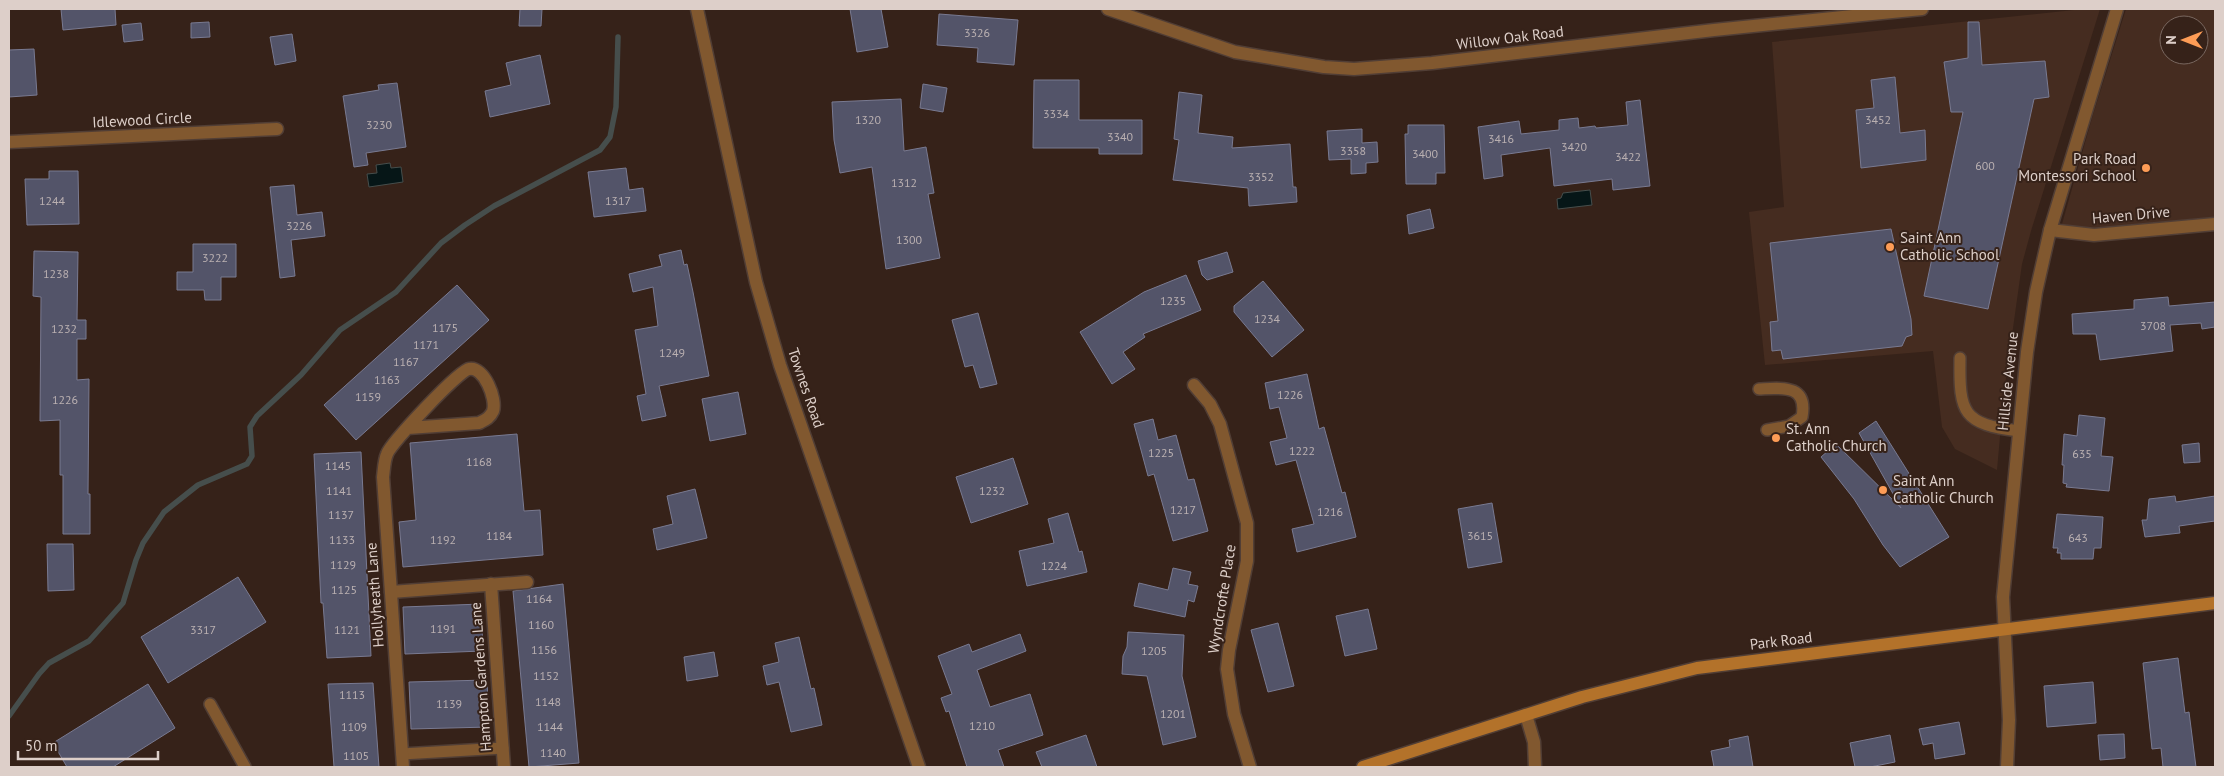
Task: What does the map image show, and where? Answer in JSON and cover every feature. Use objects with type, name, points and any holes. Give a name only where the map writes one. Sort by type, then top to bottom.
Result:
[{"type":"main road","name":"Park Road","points":[[1363,767],[1582,697],[1697,668],[2215,603]]},
{"type":"street","name":"Townes Road","points":[[697,9],[756,282],[782,372],[920,767]]},
{"type":"street","name":"Willow Oak Road","points":[[1108,9],[1235,52],[1324,67],[1354,69],[1432,63],[1806,15],[1922,9]]},
{"type":"street","name":"Hillside Avenue","points":[[2008,767],[2010,720],[2003,598],[2033,311],[2050,230],[2118,9]]},
{"type":"street","name":"Idlewood Circle","points":[[9,142],[277,129]]},
{"type":"street","name":"Haven Drive","points":[[2050,230],[2068,234],[2094,235],[2215,224]]},
{"type":"street","name":"Hollyheath Lane","points":[[403,767],[383,477],[387,454],[397,438],[463,371],[470,368],[478,369],[483,373],[494,402],[493,410],[488,418],[479,423],[408,428]]},
{"type":"street","name":"Wyndcrofte Place","points":[[1194,385],[1210,404],[1220,424],[1247,523],[1247,561],[1227,669],[1234,714],[1250,767]]},
{"type":"street","name":"Hampton Gardens Lane","points":[[391,592],[527,582]]},
{"type":"street","name":"Hampton Gardens Lane","points":[[491,584],[504,767]]},
{"type":"street","points":[[1526,715],[1534,742],[1536,767]]},
{"type":"lane","points":[[1960,358],[1962,397],[1970,416],[1982,424],[2019,431]]},
{"type":"lane","points":[[1759,389],[1787,388],[1796,392],[1804,406],[1802,416],[1789,426],[1767,430]]},
{"type":"lane","points":[[210,704],[245,767]]},
{"type":"lane","points":[[402,754],[503,748]]},
{"type":"shaded area","name":"Saint Ann Catholic School","points":[[2083,9],[2100,9],[2022,264],[2004,392],[1997,470],[1955,449],[1942,427],[1933,351],[1765,365],[1749,212],[1784,207],[1772,42]]},
{"type":"shaded area","name":"Park Road Montessori School","points":[[2126,9],[2215,9],[2215,217],[2088,229],[2062,224]]},
{"type":"shaded area","points":[[390,163],[391,168],[401,167],[403,182],[369,187],[367,174],[377,173],[376,165]]},
{"type":"shaded area","points":[[1590,190],[1592,205],[1558,209],[1557,199],[1561,198],[1563,193]]},
{"type":"building","points":[[61,9],[115,9],[116,25],[63,30]]},
{"type":"building","points":[[520,9],[542,9],[541,26],[519,26]]},
{"type":"building","points":[[850,9],[881,9],[888,47],[857,52]]},
{"type":"building","points":[[939,14],[1018,20],[1014,65],[977,62],[978,48],[937,45]]},
{"type":"building","points":[[209,22],[210,37],[191,38],[191,23]]},
{"type":"building","name":"Saint Ann Catholic School","points":[[1968,22],[1979,22],[1982,65],[2045,61],[2049,97],[2034,99],[1988,309],[1924,296],[1963,112],[1951,112],[1944,62],[1968,58]]},
{"type":"building","points":[[141,23],[143,40],[124,42],[122,25]]},
{"type":"building","points":[[292,34],[296,61],[275,65],[270,37]]},
{"type":"building","points":[[34,49],[37,95],[9,97],[9,50]]},
{"type":"building","points":[[540,55],[550,104],[490,117],[485,91],[511,85],[506,63]]},
{"type":"building","points":[[1895,77],[1900,133],[1925,130],[1926,160],[1861,168],[1856,110],[1874,108],[1871,80]]},
{"type":"building","points":[[1034,80],[1079,80],[1079,120],[1142,120],[1142,154],[1099,154],[1099,148],[1033,148]]},
{"type":"building","points":[[397,83],[406,147],[366,153],[368,165],[354,167],[343,96],[379,90],[378,85]]},
{"type":"building","points":[[923,84],[947,88],[943,112],[920,108]]},
{"type":"building","points":[[1179,92],[1202,95],[1198,133],[1233,137],[1232,148],[1290,144],[1293,187],[1296,187],[1297,202],[1249,206],[1248,188],[1173,180],[1179,140],[1174,139]]},
{"type":"building","points":[[901,99],[904,151],[926,147],[934,193],[928,194],[940,258],[886,269],[872,167],[840,173],[834,140],[832,102]]},
{"type":"building","points":[[1640,100],[1650,186],[1613,190],[1612,179],[1554,186],[1550,148],[1501,155],[1503,176],[1484,179],[1478,127],[1519,121],[1521,134],[1559,130],[1559,120],[1578,118],[1579,128],[1628,125],[1626,102]]},
{"type":"building","points":[[1408,125],[1444,125],[1445,173],[1436,173],[1436,184],[1406,184],[1405,134],[1408,134]]},
{"type":"building","points":[[1362,129],[1362,143],[1377,142],[1378,162],[1366,163],[1366,173],[1351,174],[1351,159],[1329,160],[1327,131]]},
{"type":"building","points":[[626,168],[629,190],[643,188],[646,211],[594,217],[588,172]]},
{"type":"building","points":[[49,171],[78,171],[79,224],[27,225],[25,179],[49,179]]},
{"type":"building","points":[[294,185],[297,215],[322,212],[325,236],[291,240],[295,276],[280,278],[270,187]]},
{"type":"building","points":[[1430,209],[1434,228],[1409,234],[1407,215]]},
{"type":"building","points":[[1891,229],[1911,319],[1912,335],[1906,337],[1902,346],[1783,359],[1781,350],[1772,351],[1770,322],[1778,321],[1770,243]]},
{"type":"building","points":[[193,244],[236,244],[236,277],[221,277],[221,300],[205,300],[204,290],[177,290],[177,272],[193,272]]},
{"type":"building","points":[[681,250],[684,265],[687,264],[709,376],[659,386],[666,416],[642,421],[637,396],[646,394],[635,330],[658,326],[653,287],[633,292],[629,274],[662,266],[659,255]]},
{"type":"building","points":[[34,251],[78,252],[77,320],[86,320],[86,339],[77,339],[77,380],[89,379],[88,494],[90,494],[90,534],[63,534],[63,475],[60,475],[60,420],[40,421],[41,297],[33,296]]},
{"type":"building","points":[[1227,252],[1233,272],[1207,280],[1202,275],[1198,261]]},
{"type":"building","points":[[1186,275],[1201,310],[1143,334],[1145,337],[1123,352],[1135,369],[1112,384],[1080,332],[1144,292]]},
{"type":"building","points":[[1263,281],[1304,330],[1272,357],[1234,312],[1234,306]]},
{"type":"building","points":[[457,285],[489,320],[356,440],[324,405]]},
{"type":"building","points":[[2168,297],[2169,306],[2215,302],[2215,327],[2202,329],[2201,323],[2170,325],[2173,351],[2100,360],[2096,334],[2073,334],[2072,314],[2134,309],[2134,300]]},
{"type":"building","points":[[978,313],[997,384],[980,388],[973,365],[965,367],[952,320]]},
{"type":"building","points":[[1307,374],[1319,429],[1324,427],[1342,493],[1345,492],[1356,537],[1297,552],[1292,529],[1314,524],[1296,460],[1276,465],[1270,442],[1287,438],[1279,407],[1270,409],[1265,383]]},
{"type":"building","points":[[738,392],[746,434],[710,441],[702,399]]},
{"type":"building","points":[[2079,415],[2105,418],[2101,456],[2113,457],[2109,491],[2066,487],[2067,484],[2063,483],[2064,434],[2077,436]]},
{"type":"building","points":[[1153,419],[1158,440],[1176,435],[1188,480],[1194,479],[1208,531],[1173,541],[1154,474],[1148,476],[1134,424]]},
{"type":"building","name":"Saint Ann Catholic Church","points":[[1876,421],[1949,537],[1900,567],[1883,545],[1854,499],[1821,457],[1836,444],[1901,508],[1859,433]]},
{"type":"building","points":[[517,434],[524,511],[540,510],[543,555],[403,567],[399,522],[416,520],[410,443]]},
{"type":"building","points":[[2199,443],[2200,462],[2184,463],[2182,445]]},
{"type":"building","points":[[361,452],[371,656],[327,658],[323,603],[321,603],[314,454]]},
{"type":"building","points":[[1013,458],[1028,504],[971,523],[956,477]]},
{"type":"building","points":[[695,489],[707,538],[657,550],[653,529],[673,524],[667,496]]},
{"type":"building","points":[[2175,496],[2176,502],[2215,496],[2215,521],[2179,526],[2180,533],[2145,537],[2142,520],[2147,520],[2149,499]]},
{"type":"building","points":[[1492,503],[1502,562],[1468,568],[1458,509]]},
{"type":"building","points":[[1068,513],[1079,552],[1082,551],[1087,572],[1027,586],[1019,551],[1054,543],[1048,519]]},
{"type":"building","points":[[2057,514],[2103,517],[2101,548],[2094,548],[2093,559],[2061,559],[2061,553],[2057,553],[2058,548],[2053,548]]},
{"type":"building","points":[[47,544],[73,544],[74,590],[48,591]]},
{"type":"building","points":[[1173,568],[1191,572],[1188,584],[1198,586],[1194,602],[1188,600],[1185,617],[1134,606],[1139,583],[1168,590]]},
{"type":"building","points":[[238,577],[266,622],[168,683],[141,637]]},
{"type":"building","points":[[563,584],[579,763],[529,767],[513,591]]},
{"type":"building","points":[[481,604],[483,651],[405,654],[403,607]]},
{"type":"building","points":[[1368,609],[1377,649],[1345,656],[1336,616]]},
{"type":"building","points":[[1278,623],[1294,686],[1268,692],[1251,630]]},
{"type":"building","points":[[1128,632],[1184,635],[1182,676],[1196,737],[1163,745],[1147,676],[1122,674],[1123,656],[1127,647]]},
{"type":"building","points":[[1020,634],[1026,651],[977,670],[990,707],[1030,694],[1043,735],[998,750],[1004,767],[967,767],[949,711],[946,712],[941,698],[952,694],[938,656],[969,644],[972,652]]},
{"type":"building","points":[[799,637],[811,689],[814,688],[822,725],[791,732],[779,682],[767,685],[763,666],[779,662],[775,643]]},
{"type":"building","points":[[714,652],[718,676],[687,681],[684,657]]},
{"type":"building","points":[[2178,658],[2185,713],[2189,712],[2196,767],[2163,767],[2161,748],[2152,749],[2143,663]]},
{"type":"building","points":[[487,680],[489,727],[411,729],[409,682]]},
{"type":"building","points":[[2093,682],[2096,723],[2047,727],[2044,686]]},
{"type":"building","points":[[373,683],[379,767],[334,767],[328,684]]},
{"type":"building","points":[[148,684],[175,728],[113,767],[67,767],[53,743]]},
{"type":"building","points":[[1959,722],[1965,754],[1935,759],[1933,743],[1923,745],[1919,729]]},
{"type":"building","points":[[2124,734],[2125,758],[2100,760],[2098,735]]},
{"type":"building","points":[[1086,735],[1097,767],[1042,767],[1036,752]]},
{"type":"building","points":[[1890,735],[1895,762],[1870,767],[1855,767],[1850,743]]},
{"type":"building","points":[[1748,736],[1753,767],[1714,767],[1711,751],[1730,747],[1729,740]]},
{"type":"waterway","points":[[9,716],[49,663],[89,641],[123,603],[143,543],[164,512],[198,485],[247,464],[252,456],[250,427],[257,416],[301,375],[340,330],[396,292],[441,243],[465,225],[494,206],[600,150],[610,137],[616,107],[618,37]]},
{"type":"place","name":"Park Road Montessori School","points":[[2146,168]]},
{"type":"place","name":"Saint Ann Catholic School","points":[[1890,247]]},
{"type":"place","name":"St. Ann Catholic Church","points":[[1776,438]]},
{"type":"place","name":"Saint Ann Catholic Church","points":[[1883,490]]}]
